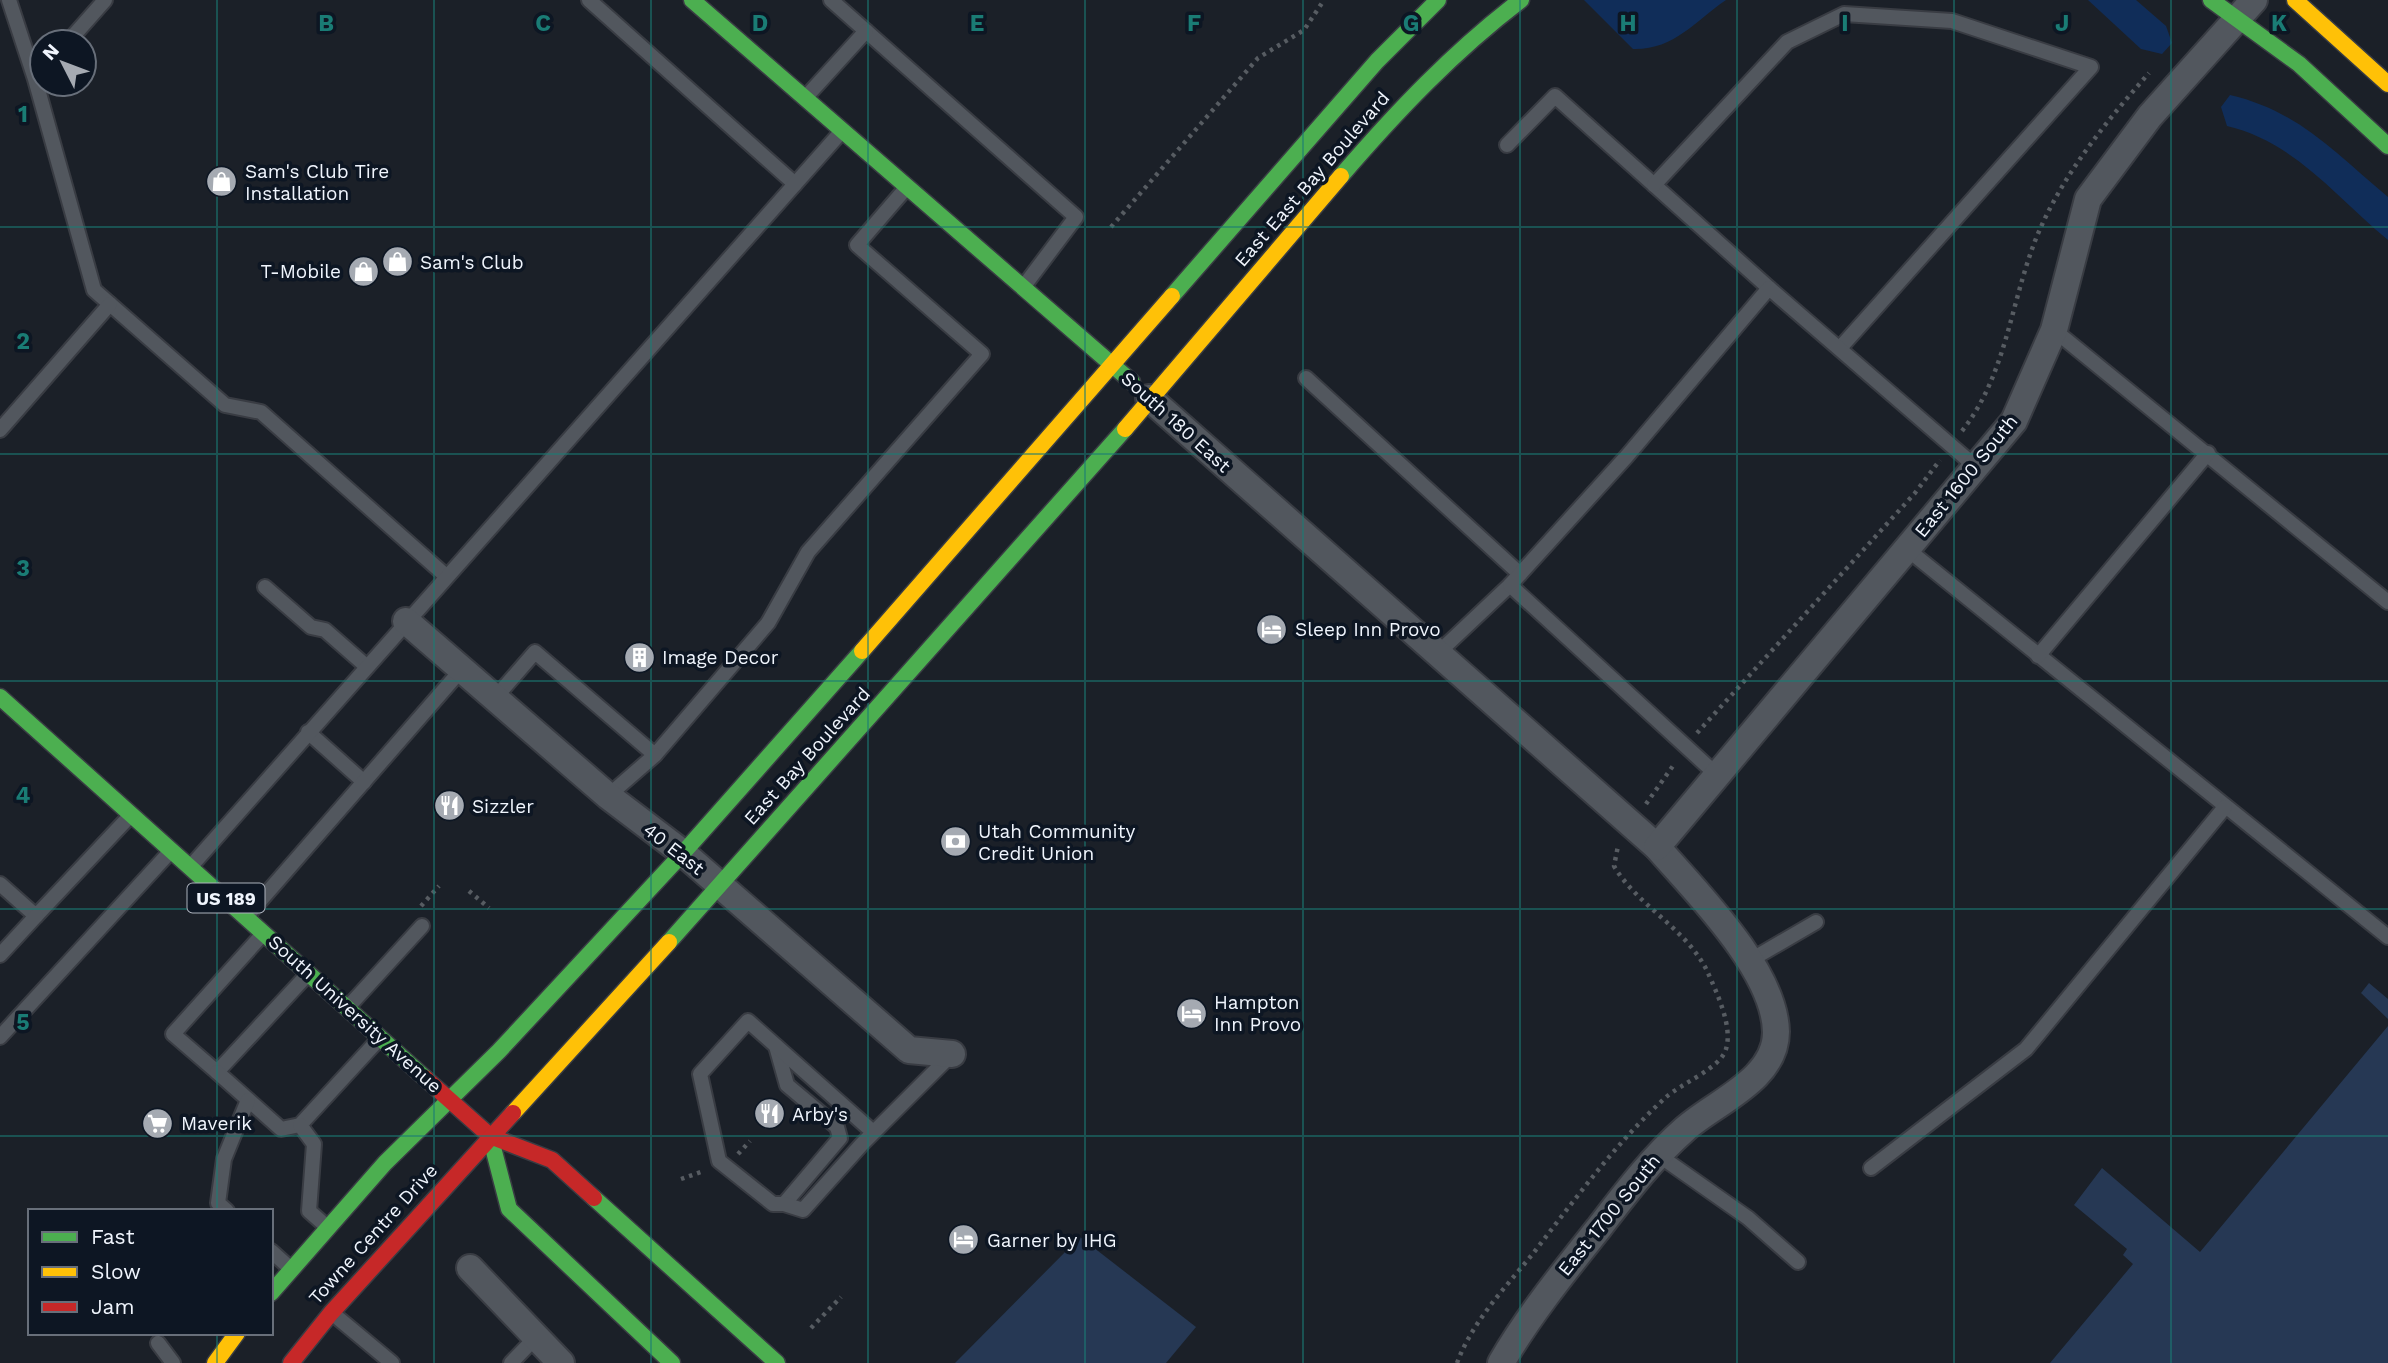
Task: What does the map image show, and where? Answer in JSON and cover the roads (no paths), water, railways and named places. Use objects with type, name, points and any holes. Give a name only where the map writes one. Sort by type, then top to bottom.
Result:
[{"type":"main road","name":"South 180 East","points":[[692,0],[1149,398]]},
{"type":"main road","name":"East East Bay Boulevard","points":[[1114,366],[1241,214],[1377,61],[1438,0]]},
{"type":"main road","name":"East East Bay Boulevard","points":[[1149,398],[1396,112],[1470,39],[1521,0]]},
{"type":"main road","points":[[2211,0],[2299,64],[2388,146]]},
{"type":"main road","points":[[2295,0],[2388,84]]},
{"type":"main road","name":"East Bay Boulevard","points":[[451,1100],[683,853],[1114,366]]},
{"type":"main road","name":"East Bay Boulevard","points":[[490,1136],[720,886],[1149,398]]},
{"type":"main road","name":"South University Avenue","points":[[0,697],[490,1136],[552,1160],[777,1363]]},
{"type":"main road","name":"Towne Centre Drive","points":[[273,1291],[385,1163],[451,1100]]},
{"type":"main road","points":[[490,1136],[509,1209],[672,1363]]},
{"type":"main road","name":"Towne Centre Drive","points":[[290,1363],[331,1313],[490,1136]]},
{"type":"main road","points":[[215,1363],[236,1335]]},
{"type":"street","name":"East 1600 South","points":[[1657,847],[2014,421],[2054,330],[2088,200],[2150,117],[2254,0]]},
{"type":"street","name":"South 180 East","points":[[1149,398],[1657,847]]},
{"type":"street","name":"40 East","points":[[406,621],[608,796],[683,853],[909,1050],[952,1054]]},
{"type":"street","name":"East 1700 South","points":[[1502,1363],[1528,1318],[1657,1154],[1693,1122],[1750,1083],[1772,1053],[1776,1033],[1772,1006],[1749,961],[1730,931],[1657,847]]},
{"type":"street","points":[[470,1268],[561,1363]]},
{"type":"lane","points":[[9,0],[28,48]]},
{"type":"lane","points":[[80,28],[105,0]]},
{"type":"lane","points":[[589,0],[796,184]]},
{"type":"lane","points":[[831,0],[1076,217],[1023,287]]},
{"type":"lane","points":[[1654,185],[1787,42],[1844,13],[1952,21],[2091,67],[1840,348]]},
{"type":"lane","points":[[806,98],[866,31]]},
{"type":"lane","points":[[1507,145],[1555,96],[1769,288],[1976,467]]},
{"type":"lane","points":[[45,98],[94,290],[225,405],[261,412],[446,576]]},
{"type":"lane","points":[[190,867],[843,130]]},
{"type":"lane","points":[[608,796],[655,755],[768,623],[808,552],[982,354],[856,245],[908,186]]},
{"type":"lane","points":[[1438,653],[1510,585],[1627,456],[1769,288]]},
{"type":"lane","points":[[0,430],[110,304]]},
{"type":"lane","points":[[2054,330],[2388,602]]},
{"type":"lane","points":[[1306,378],[1520,573]]},
{"type":"lane","points":[[2038,656],[2208,453]]},
{"type":"lane","points":[[1907,549],[2388,937]]},
{"type":"lane","points":[[1510,585],[1717,775]]},
{"type":"lane","points":[[265,587],[311,627],[325,630],[366,666]]},
{"type":"lane","points":[[495,698],[535,652],[655,755]]},
{"type":"lane","points":[[247,916],[462,669]]},
{"type":"lane","points":[[308,732],[364,782]]},
{"type":"lane","points":[[1871,1168],[2026,1049],[2225,807]]},
{"type":"lane","points":[[0,955],[132,814]]},
{"type":"lane","points":[[0,1037],[172,850]]},
{"type":"lane","points":[[0,884],[36,916]]},
{"type":"lane","points":[[1749,961],[1816,922]]},
{"type":"lane","points":[[348,1007],[422,926]]},
{"type":"lane","points":[[265,933],[173,1034],[281,1129],[300,1125],[381,1037]]},
{"type":"lane","points":[[217,1072],[309,973]]},
{"type":"lane","points":[[873,1132],[748,1021],[701,1074],[719,1161],[773,1204],[784,1203],[803,1210],[873,1132],[952,1054]]},
{"type":"lane","points":[[776,1046],[787,1085],[837,1127],[841,1138],[784,1203]]},
{"type":"lane","points":[[225,1209],[218,1203],[224,1159],[248,1100]]},
{"type":"lane","points":[[300,1125],[314,1144],[309,1211],[328,1228]]},
{"type":"lane","points":[[1657,1154],[1748,1218],[1798,1262]]},
{"type":"lane","points":[[273,1253],[292,1269]]},
{"type":"lane","points":[[331,1313],[392,1363]]},
{"type":"lane","points":[[511,1363],[536,1337]]},
{"type":"lane","points":[[158,1343],[173,1363]]},
{"type":"place","name":"Sam's Club Tire Installation","points":[[222,182]]},
{"type":"place","name":"Sam's Club","points":[[397,262]]},
{"type":"place","name":"T-Mobile","points":[[364,271]]},
{"type":"place","name":"Sleep Inn Provo","points":[[1272,629]]},
{"type":"place","name":"Image Decor","points":[[639,657]]},
{"type":"place","name":"Sizzler","points":[[449,806]]},
{"type":"place","name":"Utah Community Credit Union","points":[[955,842]]},
{"type":"place","name":"Hampton Inn Provo","points":[[1191,1013]]},
{"type":"place","name":"Arby's","points":[[769,1114]]},
{"type":"place","name":"Maverik","points":[[158,1123]]},
{"type":"place","name":"Garner by IHG","points":[[964,1240]]}]
